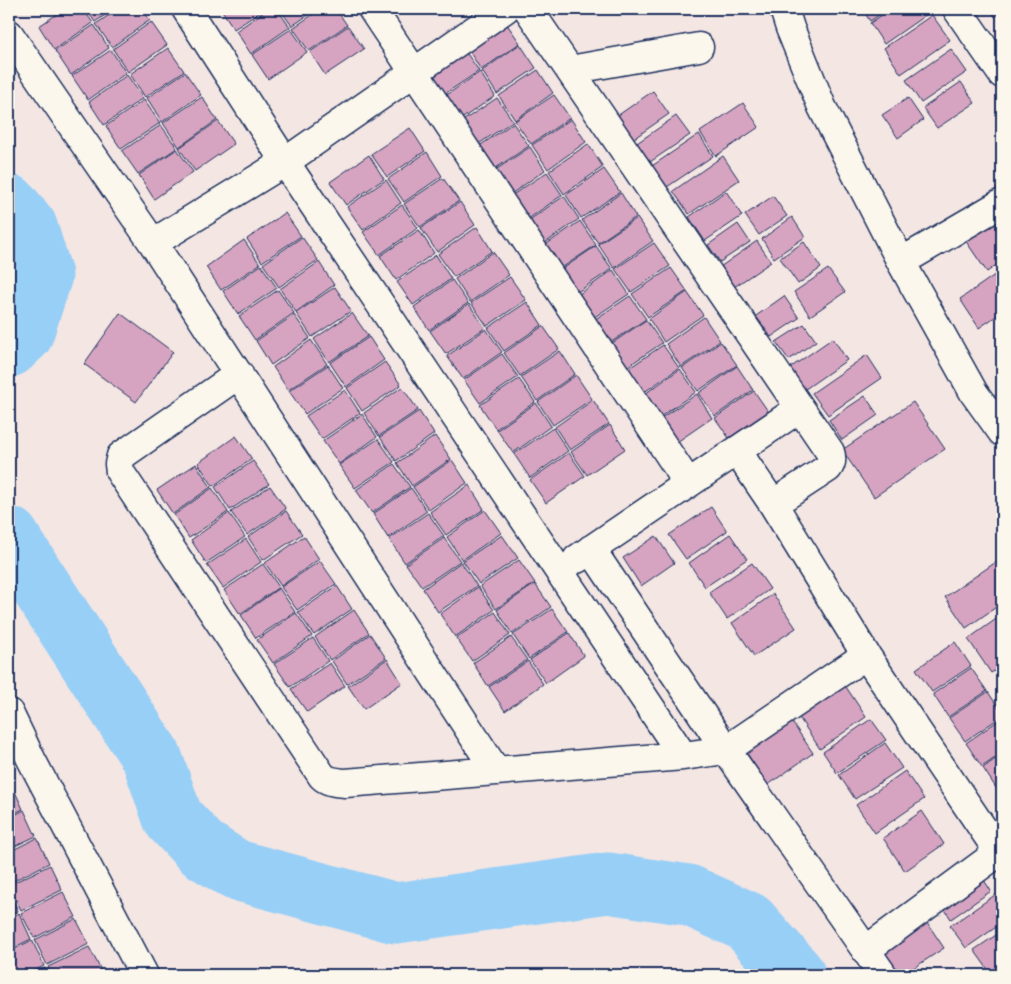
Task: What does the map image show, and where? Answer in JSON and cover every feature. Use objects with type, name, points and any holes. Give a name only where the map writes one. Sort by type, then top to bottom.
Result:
[{"type":"street","points":[[186,9],[285,162],[682,756]]},
{"type":"street","points":[[372,9],[688,483]]},
{"type":"street","points":[[153,243],[285,162],[505,9]]},
{"type":"street","points":[[528,9],[830,452],[832,460],[828,468],[773,504]]},
{"type":"street","points":[[784,9],[822,107],[901,262],[974,393],[1002,432]]},
{"type":"street","points":[[957,9],[1002,74]]},
{"type":"street","points":[[9,34],[153,243],[496,771]]},
{"type":"street","points":[[570,70],[699,46]]},
{"type":"street","points":[[901,262],[1002,203]]},
{"type":"street","points":[[239,374],[121,456],[120,472],[324,779],[345,783],[682,756],[726,750],[866,655]]},
{"type":"street","points":[[559,571],[800,408]]},
{"type":"street","points":[[737,451],[773,504],[866,655],[1001,854],[866,950]]},
{"type":"street","points":[[591,549],[726,750],[884,975]]},
{"type":"street","points":[[9,713],[20,763],[144,975]]},
{"type":"building","points":[[65,9],[83,9],[93,23],[54,50],[39,26]]},
{"type":"building","points":[[86,9],[114,9],[95,22]]},
{"type":"building","points":[[118,9],[142,9],[150,20],[112,47],[96,24]]},
{"type":"building","points":[[221,9],[265,9],[234,29]]},
{"type":"building","points":[[268,9],[277,9],[290,27],[251,54],[236,31]]},
{"type":"building","points":[[280,9],[317,9],[292,26]]},
{"type":"building","points":[[321,9],[336,9],[347,25],[309,51],[293,28]]},
{"type":"building","points":[[862,9],[888,9],[870,21]]},
{"type":"building","points":[[891,9],[928,9],[930,12],[884,44],[870,23]]},
{"type":"building","points":[[990,9],[1002,9],[1002,12],[995,17]]},
{"type":"building","points":[[932,15],[950,40],[901,74],[884,48]]},
{"type":"building","points":[[504,20],[520,43],[481,70],[466,46]]},
{"type":"building","points":[[151,22],[167,45],[128,72],[113,49]]},
{"type":"building","points":[[94,25],[109,48],[71,75],[55,51]]},
{"type":"building","points":[[348,26],[364,49],[325,75],[310,52]]},
{"type":"building","points":[[291,29],[307,52],[268,79],[252,55]]},
{"type":"building","points":[[520,44],[536,68],[497,94],[482,71]]},
{"type":"building","points":[[168,48],[184,71],[145,97],[130,74]]},
{"type":"building","points":[[463,48],[479,71],[440,97],[425,74]]},
{"type":"building","points":[[951,49],[967,72],[921,103],[906,80]]},
{"type":"building","points":[[111,50],[126,73],[88,100],[72,76]]},
{"type":"building","points":[[538,70],[553,93],[515,120],[499,96]]},
{"type":"building","points":[[185,72],[201,95],[162,122],[147,98]]},
{"type":"building","points":[[480,72],[495,96],[457,122],[441,99]]},
{"type":"building","points":[[127,75],[143,98],[104,125],[89,102]]},
{"type":"building","points":[[961,82],[975,103],[937,128],[923,108]]},
{"type":"building","points":[[653,91],[669,114],[633,139],[617,116]]},
{"type":"building","points":[[554,95],[570,118],[531,144],[515,121]]},
{"type":"building","points":[[202,97],[217,120],[179,147],[163,123]]},
{"type":"building","points":[[497,98],[513,121],[474,147],[458,124]]},
{"type":"building","points":[[908,98],[923,120],[898,138],[882,115]]},
{"type":"building","points":[[144,100],[160,123],[121,149],[106,126]]},
{"type":"building","points":[[743,103],[759,127],[716,156],[700,132]]},
{"type":"building","points":[[676,116],[690,135],[650,162],[637,143]]},
{"type":"building","points":[[571,119],[586,142],[548,169],[532,145]]},
{"type":"building","points":[[218,121],[234,144],[195,171],[179,148]]},
{"type":"building","points":[[513,123],[529,146],[490,172],[475,149]]},
{"type":"building","points":[[161,125],[177,148],[138,174],[122,151]]},
{"type":"building","points":[[410,128],[425,151],[387,177],[371,154]]},
{"type":"building","points":[[699,134],[713,156],[667,187],[652,166]]},
{"type":"building","points":[[588,144],[603,167],[564,194],[549,171]]},
{"type":"building","points":[[530,147],[545,170],[507,197],[491,173]]},
{"type":"building","points":[[177,149],[193,172],[154,199],[139,175]]},
{"type":"building","points":[[427,152],[442,176],[404,202],[388,179]]},
{"type":"building","points":[[369,155],[384,179],[346,205],[330,182]]},
{"type":"building","points":[[723,156],[739,180],[689,214],[673,191]]},
{"type":"building","points":[[604,169],[620,192],[581,218],[566,195]]},
{"type":"building","points":[[547,172],[562,195],[524,222],[508,198]]},
{"type":"building","points":[[443,178],[459,201],[420,227],[404,204]]},
{"type":"building","points":[[386,180],[401,203],[363,230],[347,207]]},
{"type":"building","points":[[726,191],[742,216],[705,241],[689,217]]},
{"type":"building","points":[[621,193],[636,217],[598,243],[582,220]]},
{"type":"building","points":[[564,196],[579,219],[541,246],[525,223]]},
{"type":"building","points":[[773,196],[787,216],[759,235],[745,215]]},
{"type":"building","points":[[460,202],[475,225],[437,252],[421,228]]},
{"type":"building","points":[[402,205],[418,228],[379,255],[363,232]]},
{"type":"building","points":[[285,213],[301,236],[262,262],[247,239]]},
{"type":"building","points":[[792,217],[805,237],[774,258],[762,239]]},
{"type":"building","points":[[1002,217],[1002,261],[987,272],[963,237]]},
{"type":"building","points":[[637,218],[653,241],[614,268],[598,244]]},
{"type":"building","points":[[580,221],[596,245],[557,271],[541,248]]},
{"type":"building","points":[[738,224],[750,242],[720,262],[708,245]]},
{"type":"building","points":[[477,227],[492,251],[454,277],[438,254]]},
{"type":"building","points":[[419,230],[434,253],[396,280],[380,256]]},
{"type":"building","points":[[302,237],[318,260],[279,287],[263,264]]},
{"type":"building","points":[[244,240],[260,264],[221,290],[206,267]]},
{"type":"building","points":[[757,241],[771,262],[734,287],[720,267]]},
{"type":"building","points":[[804,242],[821,268],[798,284],[780,258]]},
{"type":"building","points":[[654,243],[670,266],[631,292],[615,269]]},
{"type":"building","points":[[596,246],[612,269],[573,295],[558,272]]},
{"type":"building","points":[[493,252],[509,275],[470,302],[455,279]]},
{"type":"building","points":[[436,255],[451,279],[413,305],[397,282]]},
{"type":"building","points":[[319,262],[334,285],[296,312],[280,289]]},
{"type":"building","points":[[261,265],[277,288],[238,314],[223,291]]},
{"type":"building","points":[[671,268],[687,291],[648,317],[632,294]]},
{"type":"building","points":[[828,269],[845,292],[810,316],[794,292]]},
{"type":"building","points":[[613,270],[629,294],[590,320],[575,297]]},
{"type":"building","points":[[1002,270],[1002,312],[979,328],[960,299]]},
{"type":"building","points":[[510,277],[526,300],[487,326],[471,303]]},
{"type":"building","points":[[452,280],[468,303],[429,330],[414,307]]},
{"type":"building","points":[[335,287],[351,311],[312,337],[296,313]]},
{"type":"building","points":[[278,290],[294,313],[255,340],[239,316]]},
{"type":"building","points":[[687,292],[703,315],[664,342],[649,319]]},
{"type":"building","points":[[630,296],[646,319],[607,345],[591,322]]},
{"type":"building","points":[[784,296],[799,318],[771,337],[756,316]]},
{"type":"building","points":[[527,302],[542,325],[504,351],[488,328]]},
{"type":"building","points":[[469,304],[485,328],[446,354],[430,331]]},
{"type":"building","points":[[120,313],[173,352],[136,402],[84,364]]},
{"type":"building","points":[[352,313],[368,336],[329,362],[314,339]]},
{"type":"building","points":[[294,315],[310,338],[271,365],[256,341]]},
{"type":"building","points":[[704,317],[720,341],[681,367],[666,344]]},
{"type":"building","points":[[646,320],[662,343],[624,369],[608,346]]},
{"type":"building","points":[[804,324],[816,341],[789,360],[776,342]]},
{"type":"building","points":[[543,326],[559,349],[520,376],[504,353]]},
{"type":"building","points":[[486,329],[502,352],[463,379],[447,356]]},
{"type":"building","points":[[369,337],[384,360],[346,387],[330,363]]},
{"type":"building","points":[[833,338],[847,360],[801,392],[787,370]]},
{"type":"building","points":[[311,340],[327,364],[288,390],[273,367]]},
{"type":"building","points":[[721,342],[737,365],[698,391],[682,368]]},
{"type":"building","points":[[663,345],[679,368],[640,395],[625,371]]},
{"type":"building","points":[[560,351],[575,374],[537,401],[521,377]]},
{"type":"building","points":[[502,354],[518,377],[480,403],[464,380]]},
{"type":"building","points":[[867,355],[882,378],[828,415],[812,393]]},
{"type":"building","points":[[385,362],[401,385],[362,411],[347,388]]},
{"type":"building","points":[[328,365],[343,388],[305,414],[289,391]]},
{"type":"building","points":[[737,366],[753,390],[715,416],[699,393]]},
{"type":"building","points":[[680,369],[696,392],[657,419],[642,396]]},
{"type":"building","points":[[576,375],[592,399],[553,425],[538,402]]},
{"type":"building","points":[[519,379],[535,402],[496,429],[480,405]]},
{"type":"building","points":[[402,387],[418,410],[379,436],[364,413]]},
{"type":"building","points":[[345,390],[360,413],[322,439],[306,416]]},
{"type":"building","points":[[754,391],[770,414],[731,441],[715,418]]},
{"type":"building","points":[[697,394],[712,418],[674,444],[658,420]]},
{"type":"building","points":[[865,396],[878,415],[842,440],[829,420]]},
{"type":"building","points":[[593,400],[609,424],[570,450],[555,427]]},
{"type":"building","points":[[913,402],[945,449],[874,497],[842,450]]},
{"type":"building","points":[[536,403],[551,426],[513,453],[497,430]]},
{"type":"building","points":[[419,411],[434,434],[396,461],[380,437]]},
{"type":"building","points":[[362,414],[377,437],[339,464],[323,441]]},
{"type":"building","points":[[610,425],[625,449],[587,475],[571,452]]},
{"type":"building","points":[[553,428],[568,451],[530,478],[514,454]]},
{"type":"building","points":[[236,436],[252,459],[213,486],[198,463]]},
{"type":"building","points":[[435,436],[451,459],[412,486],[397,463]]},
{"type":"building","points":[[378,439],[394,462],[355,488],[339,465]]},
{"type":"building","points":[[569,453],[585,476],[546,503],[530,480]]},
{"type":"building","points":[[452,460],[467,483],[429,510],[413,487]]},
{"type":"building","points":[[253,461],[269,484],[230,510],[215,487]]},
{"type":"building","points":[[196,464],[211,487],[173,514],[157,490]]},
{"type":"building","points":[[394,464],[410,487],[372,513],[356,490]]},
{"type":"building","points":[[469,485],[484,509],[446,535],[430,512]]},
{"type":"building","points":[[270,486],[286,509],[247,535],[231,512]]},
{"type":"building","points":[[212,488],[228,512],[189,538],[174,515]]},
{"type":"building","points":[[411,488],[427,511],[388,538],[373,514]]},
{"type":"building","points":[[711,507],[727,531],[686,559],[669,535]]},
{"type":"building","points":[[485,510],[501,533],[462,560],[447,537]]},
{"type":"building","points":[[286,511],[302,534],[263,560],[248,537]]},
{"type":"building","points":[[229,513],[245,537],[206,563],[191,540]]},
{"type":"building","points":[[428,513],[444,536],[405,563],[389,539]]},
{"type":"building","points":[[730,534],[747,559],[705,587],[689,563]]},
{"type":"building","points":[[502,535],[518,558],[479,584],[463,561]]},
{"type":"building","points":[[304,536],[319,559],[281,586],[265,563]]},
{"type":"building","points":[[656,536],[674,563],[641,586],[623,558]]},
{"type":"building","points":[[444,538],[460,561],[422,587],[406,564]]},
{"type":"building","points":[[246,539],[261,562],[223,588],[207,565]]},
{"type":"building","points":[[519,560],[535,583],[496,609],[480,586]]},
{"type":"building","points":[[999,560],[1002,564],[1002,603],[966,628],[945,597]]},
{"type":"building","points":[[320,561],[336,584],[297,610],[281,587]]},
{"type":"building","points":[[461,562],[477,586],[438,612],[423,589]]},
{"type":"building","points":[[752,563],[770,589],[727,619],[709,592]]},
{"type":"building","points":[[263,564],[279,587],[240,614],[224,590]]},
{"type":"building","points":[[535,584],[551,607],[512,634],[497,610]]},
{"type":"building","points":[[337,586],[352,609],[314,635],[298,612]]},
{"type":"building","points":[[478,587],[494,610],[455,637],[440,614]]},
{"type":"building","points":[[279,588],[295,612],[256,638],[241,615]]},
{"type":"building","points":[[773,594],[796,628],[754,656],[732,623]]},
{"type":"building","points":[[552,609],[568,632],[529,659],[513,635]]},
{"type":"building","points":[[354,610],[369,633],[330,660],[315,637]]},
{"type":"building","points":[[495,612],[510,635],[472,661],[456,638]]},
{"type":"building","points":[[296,613],[312,636],[273,663],[257,640]]},
{"type":"building","points":[[1002,615],[1002,666],[991,673],[968,639]]},
{"type":"building","points":[[569,633],[584,656],[546,683],[530,660]]},
{"type":"building","points":[[370,634],[386,658],[347,684],[332,661]]},
{"type":"building","points":[[511,637],[527,660],[488,686],[473,663]]},
{"type":"building","points":[[313,638],[328,661],[290,687],[274,664]]},
{"type":"building","points":[[955,642],[971,666],[932,692],[916,669]]},
{"type":"building","points":[[387,659],[402,683],[364,709],[348,686]]},
{"type":"building","points":[[528,661],[543,684],[505,711],[489,687]]},
{"type":"building","points":[[330,663],[345,686],[307,712],[291,689]]},
{"type":"building","points":[[971,668],[987,691],[948,717],[933,694]]},
{"type":"building","points":[[842,681],[866,717],[820,749],[796,713]]},
{"type":"building","points":[[988,692],[1002,713],[1002,716],[965,741],[949,718]]},
{"type":"building","points":[[787,715],[813,753],[768,785],[742,746]]},
{"type":"building","points":[[1002,718],[1002,753],[982,767],[966,743]]},
{"type":"building","points":[[871,719],[886,740],[837,773],[823,752]]},
{"type":"building","points":[[885,743],[902,768],[855,799],[839,775]]},
{"type":"building","points":[[1002,754],[1002,788],[998,791],[983,768]]},
{"type":"building","points":[[905,771],[924,799],[875,833],[856,805]]},
{"type":"building","points":[[11,783],[23,809],[9,816],[9,785]]},
{"type":"building","points":[[24,810],[36,836],[9,849],[9,818]]},
{"type":"building","points":[[922,811],[944,844],[905,871],[883,838]]},
{"type":"building","points":[[37,838],[49,863],[9,883],[9,852]]},
{"type":"building","points":[[50,865],[62,890],[21,910],[9,885]]},
{"type":"building","points":[[980,874],[991,891],[951,919],[940,902]]},
{"type":"building","points":[[9,892],[18,911],[9,916]]},
{"type":"building","points":[[63,892],[76,917],[34,938],[21,913]]},
{"type":"building","points":[[995,895],[1002,907],[1002,923],[966,948],[950,926]]},
{"type":"building","points":[[19,913],[31,939],[9,950],[9,919]]},
{"type":"building","points":[[922,915],[944,948],[901,975],[879,944]]},
{"type":"building","points":[[76,919],[89,944],[47,965],[35,940]]},
{"type":"building","points":[[1002,931],[1002,975],[992,975],[974,950]]},
{"type":"building","points":[[32,940],[44,966],[25,975],[9,975],[9,952]]},
{"type":"building","points":[[89,947],[102,972],[95,975],[52,975],[48,967]]},
{"type":"building","points":[[45,968],[49,975],[31,975]]},
{"type":"waterway","points":[[9,205],[27,227],[42,275],[23,334],[9,347]]},
{"type":"waterway","points":[[9,537],[152,758],[173,818],[201,848],[236,870],[396,913],[608,883],[688,895],[748,922],[795,975]]}]
